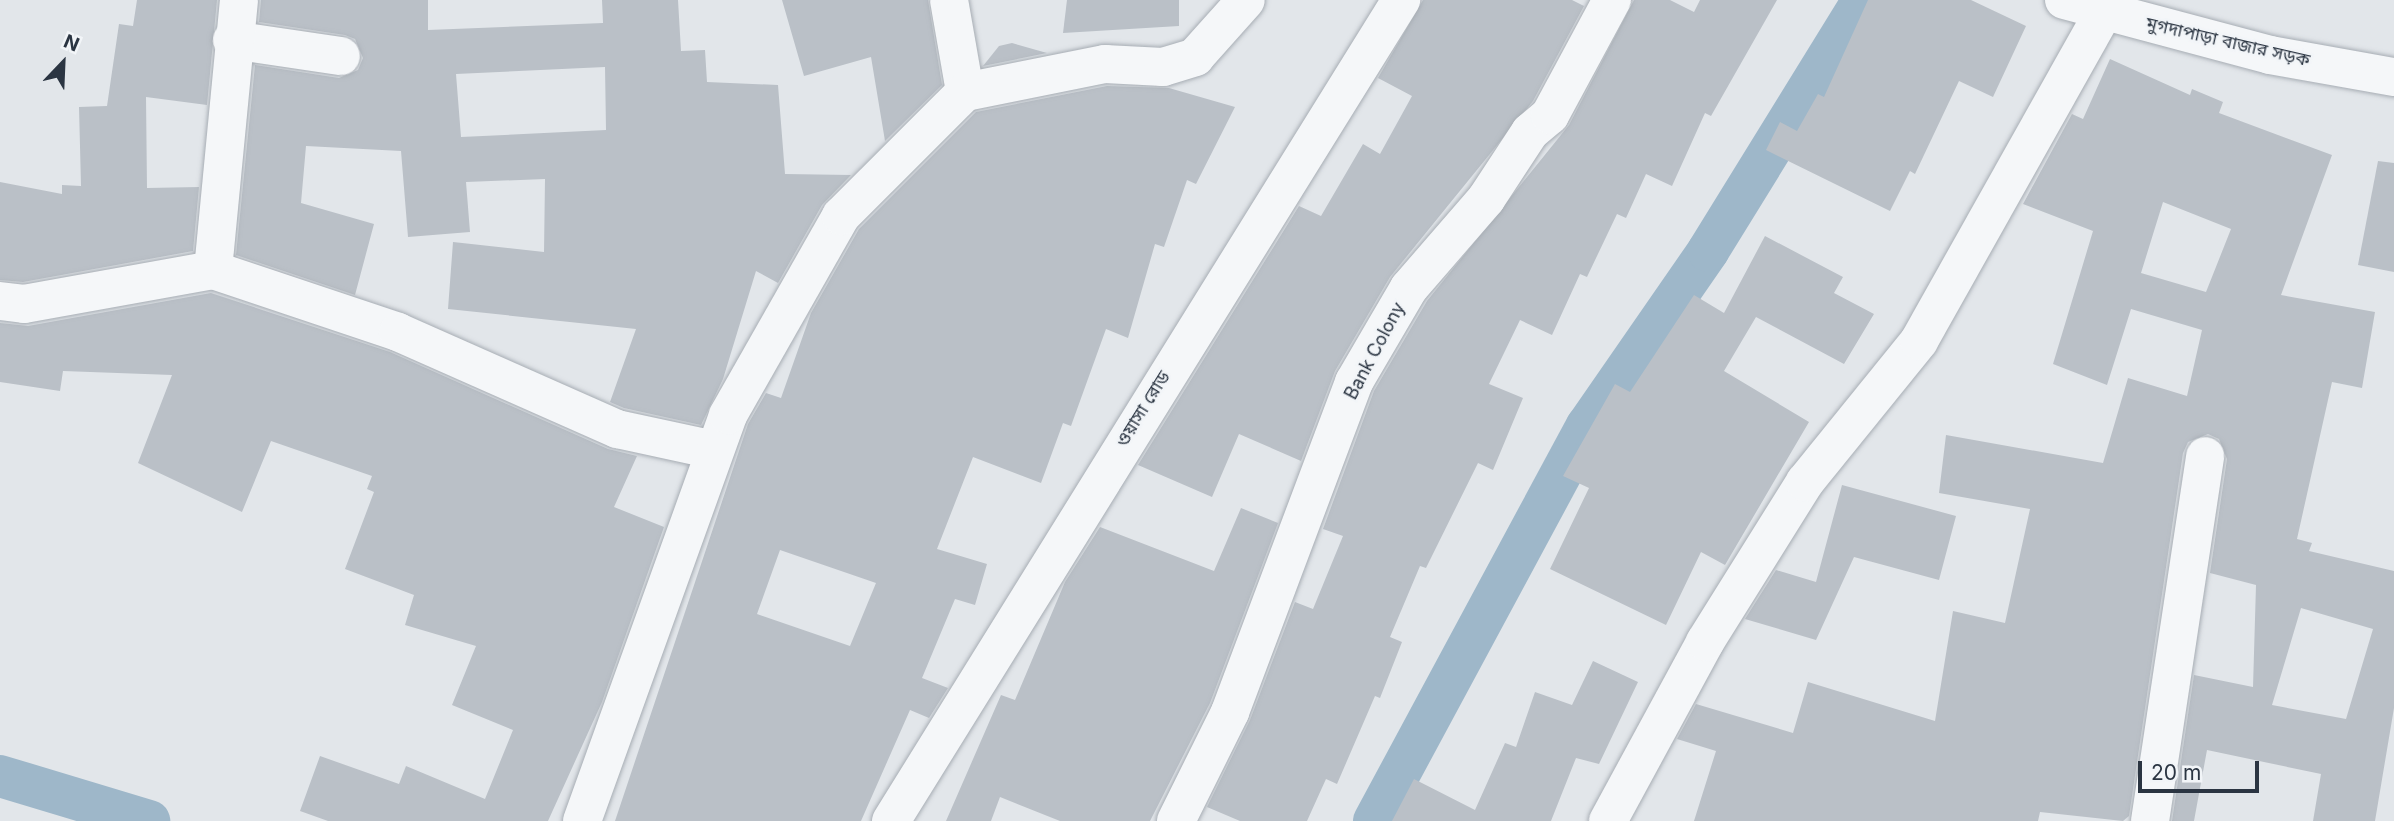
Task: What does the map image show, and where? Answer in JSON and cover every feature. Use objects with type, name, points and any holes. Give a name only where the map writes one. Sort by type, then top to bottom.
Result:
[{"type":"street","points":[[213,270],[232,40],[239,0]]},
{"type":"street","points":[[949,0],[965,92]]},
{"type":"street","points":[[582,821],[714,450],[841,216],[965,92],[1105,64],[1163,67],[1195,57],[1246,0]]},
{"type":"street","name":"ওয়াসা রোড","points":[[891,821],[1401,0]]},
{"type":"street","name":"Bank Colony","points":[[1176,821],[1230,712],[1354,382],[1409,288],[1486,199],[1530,132],[1550,116],[1612,0]]},
{"type":"street","name":"মুগদাপাড়া বাজার সড়ক","points":[[2064,0],[2270,55],[2394,77]]},
{"type":"street","points":[[1608,821],[1705,642],[1805,482],[1919,341],[2104,12]]},
{"type":"street","points":[[232,40],[341,56]]},
{"type":"street","points":[[0,301],[24,304],[213,270],[398,332],[617,429],[714,450]]},
{"type":"street","points":[[2150,821],[2205,456]]},
{"type":"building","points":[[137,0],[217,0],[207,105],[146,97],[147,188],[199,187],[193,251],[23,282],[0,280],[0,182],[62,194],[62,185],[81,186],[79,107],[107,106],[119,24],[133,26]]},
{"type":"building","points":[[261,0],[428,0],[428,30],[603,23],[602,0],[678,0],[681,51],[705,50],[707,82],[778,85],[785,174],[851,175],[822,205],[778,283],[756,271],[723,379],[701,425],[624,408],[610,402],[636,329],[448,309],[453,242],[544,252],[545,179],[466,182],[470,232],[408,237],[401,151],[306,146],[301,203],[374,224],[355,295],[236,255],[255,65],[339,78],[358,70],[363,58],[355,39],[345,35],[259,22]],"holes":[[[605,67],[606,130],[461,137],[456,74]]]},
{"type":"building","points":[[782,0],[928,0],[942,85],[885,141],[871,57],[804,76]]},
{"type":"building","points":[[1067,0],[1179,0],[1179,26],[1063,33]]},
{"type":"building","points":[[1423,0],[1572,0],[1584,6],[1533,101],[1390,277],[1335,371],[1301,461],[1239,434],[1212,497],[1138,465],[1299,206],[1321,216],[1363,144],[1380,154],[1412,96],[1378,78]]},
{"type":"building","points":[[1634,0],[1670,0],[1694,12],[1700,0],[1777,0],[1711,116],[1705,113],[1672,186],[1646,174],[1626,218],[1617,214],[1587,277],[1580,274],[1552,335],[1520,320],[1489,384],[1523,398],[1493,470],[1478,463],[1426,568],[1420,566],[1390,637],[1402,642],[1380,698],[1375,696],[1337,784],[1326,779],[1307,821],[1240,821],[1207,807],[1250,720],[1295,602],[1313,609],[1343,536],[1323,529],[1374,391],[1427,301],[1569,125]]},
{"type":"building","points":[[1868,0],[1971,0],[2026,26],[1993,97],[1959,81],[1915,174],[1910,171],[1890,211],[1766,150],[1780,122],[1797,131],[1818,94],[1824,97]]},
{"type":"building","points":[[1012,43],[1047,53],[983,66],[999,46]]},
{"type":"building","points":[[2110,59],[2190,95],[2192,89],[2223,102],[2219,113],[2332,155],[2281,295],[2375,312],[2362,388],[2332,382],[2297,539],[2312,543],[2309,551],[2394,571],[2394,708],[2375,821],[2313,821],[2321,774],[2207,750],[2194,821],[2172,821],[2194,675],[2253,687],[2256,585],[2210,573],[2227,459],[2219,439],[2208,434],[2188,442],[2183,453],[2129,816],[2123,821],[2040,812],[2038,821],[1694,821],[1716,751],[1677,739],[1696,704],[1793,733],[1808,682],[1935,721],[1953,611],[2005,623],[2030,509],[1939,493],[1946,435],[2103,463],[2128,378],[2187,396],[2202,330],[2131,309],[2107,385],[2053,364],[2093,231],[2023,204],[2072,114],[2083,119]],"holes":[[[2163,202],[2231,229],[2206,292],[2141,273]],[[2301,608],[2373,629],[2346,719],[2272,705]]]},
{"type":"building","points":[[1107,86],[1169,88],[1235,107],[1196,184],[1187,180],[1164,247],[1155,244],[1128,338],[1106,329],[1071,426],[1063,423],[1041,483],[973,457],[937,549],[987,564],[975,605],[955,599],[922,678],[948,688],[929,718],[910,710],[861,821],[615,821],[748,424],[766,393],[781,398],[811,313],[859,229],[976,112]],"holes":[[[780,550],[876,583],[850,646],[757,614]]]},
{"type":"building","points":[[2378,161],[2394,163],[2394,272],[2358,265]]},
{"type":"building","points":[[1765,236],[1843,277],[1834,293],[1874,314],[1844,364],[1756,317],[1724,371],[1809,422],[1725,565],[1701,552],[1666,625],[1550,569],[1589,488],[1563,476],[1615,384],[1630,392],[1694,295],[1724,313]]},
{"type":"building","points":[[211,293],[390,352],[608,449],[637,456],[614,507],[664,527],[602,702],[548,821],[328,821],[300,811],[320,756],[399,784],[406,766],[485,799],[513,730],[452,705],[476,646],[405,625],[414,595],[345,569],[374,492],[367,489],[372,476],[271,441],[242,512],[138,463],[172,375],[63,371],[60,391],[0,382],[0,323],[28,326]]},
{"type":"building","points":[[1842,485],[1956,516],[1939,580],[1854,557],[1816,640],[1745,619],[1776,570],[1816,582]]},
{"type":"building","points":[[1241,508],[1278,523],[1210,703],[1150,821],[1060,821],[1000,797],[991,821],[946,821],[1001,695],[1015,700],[1065,582],[1100,527],[1214,571]]},
{"type":"building","points":[[1593,661],[1638,682],[1599,764],[1576,758],[1551,821],[1392,821],[1414,779],[1475,810],[1505,743],[1516,747],[1535,692],[1572,705]]},
{"type":"waterway","points":[[1374,821],[1587,426],[1708,251],[1863,0]]},
{"type":"waterway","points":[[0,776],[149,821]]}]
